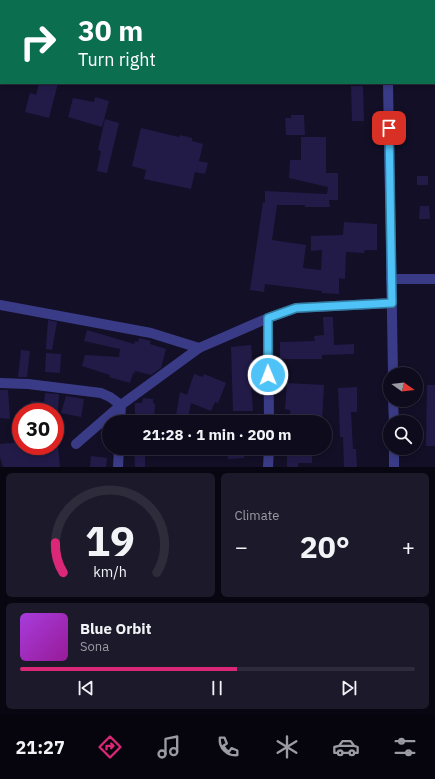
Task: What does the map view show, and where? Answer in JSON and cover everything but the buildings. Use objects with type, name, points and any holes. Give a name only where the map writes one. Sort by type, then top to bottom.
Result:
[{"type":"street","points":[[388,84],[393,367]]},
{"type":"street","points":[[391,279],[435,279]]},
{"type":"street","points":[[76,444],[121,405],[199,348],[268,318],[296,308],[392,303]]},
{"type":"street","points":[[0,304],[151,333],[199,348]]},
{"type":"street","points":[[268,318],[269,415]]},
{"type":"street","points":[[0,383],[28,384],[101,393],[110,397],[121,405]]},
{"type":"street","points":[[120,415],[121,405]]},
{"type":"street","points":[[118,467],[119,455]]},
{"type":"street","points":[[268,467],[269,455]]},
{"type":"street","points":[[394,455],[394,467]]},
{"type":"route","points":[[268,375],[268,318],[296,308],[392,303],[389,128]]}]
